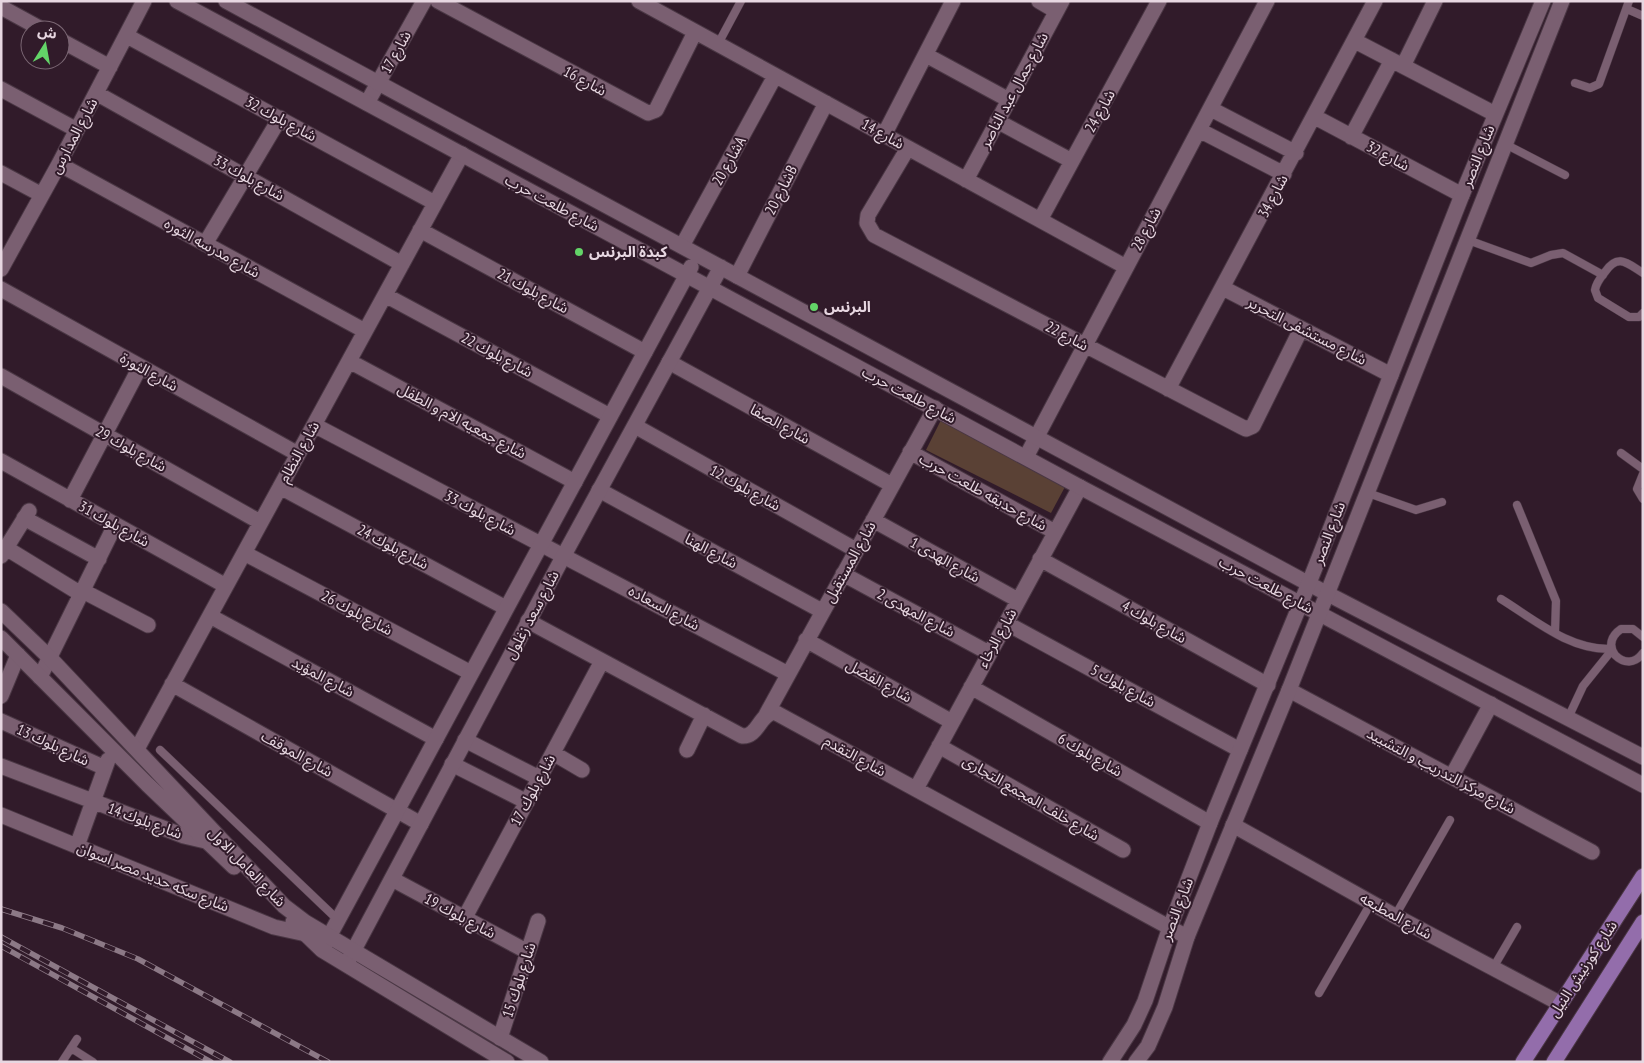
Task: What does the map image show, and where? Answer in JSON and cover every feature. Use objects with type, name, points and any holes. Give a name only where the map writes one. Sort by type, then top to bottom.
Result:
[{"type":"main road","name":"شارع كورنيش النيل","points":[[1524,1062],[1643,876]]},
{"type":"main road","name":"شارع كورنيش النيل","points":[[1554,1062],[1643,922]]},
{"type":"street","name":"شارع المدارس","points":[[3,261],[60,164],[144,1]]},
{"type":"street","name":"شارع طلعت حرب","points":[[177,1],[1080,487],[1643,785]]},
{"type":"street","name":"شارع طلعت حرب","points":[[226,1],[1038,436],[1326,593],[1643,757]]},
{"type":"street","name":"شارع 17","points":[[367,103],[424,1]]},
{"type":"street","name":"شارع 16","points":[[438,1],[648,113],[656,110],[695,32]]},
{"type":"street","name":"شارع 14","points":[[639,1],[1126,267]]},
{"type":"street","points":[[884,135],[953,1]]},
{"type":"street","points":[[1039,1],[1059,6]]},
{"type":"street","name":"شارع 24","points":[[1040,220],[1159,1]]},
{"type":"street","name":"شارع 28","points":[[1026,457],[1267,1]]},
{"type":"street","name":"شارع 34","points":[[1168,389],[1296,153],[1375,1]]},
{"type":"street","points":[[1351,137],[1435,1]]},
{"type":"street","name":"شارع النصر","points":[[1110,1062],[1134,1025],[1210,823],[1301,604],[1462,195],[1543,1]]},
{"type":"street","name":"شارع النصر","points":[[1136,1062],[1148,1046],[1165,1007],[1187,936],[1289,690],[1562,1]]},
{"type":"street","name":"شارع جمال عبد الناصر","points":[[966,180],[1059,6]]},
{"type":"street","points":[[1,7],[25,20]]},
{"type":"street","name":"شارع بلوك 32","points":[[127,36],[435,203]]},
{"type":"street","points":[[1354,41],[1495,114]]},
{"type":"street","points":[[70,45],[110,67]]},
{"type":"street","points":[[926,55],[1009,100]]},
{"type":"street","name":"شارع 20A","points":[[682,246],[775,76]]},
{"type":"street","points":[[1,89],[77,130]]},
{"type":"street","name":"شارع بلوك 33","points":[[96,93],[402,264]]},
{"type":"street","name":"شارع 20B","points":[[737,276],[826,103]]},
{"type":"street","points":[[1211,109],[1296,153]]},
{"type":"street","name":"شارع 32","points":[[1314,117],[1462,195]]},
{"type":"street","points":[[205,244],[280,118]]},
{"type":"street","points":[[998,121],[1072,161]]},
{"type":"street","points":[[1199,130],[1284,174]]},
{"type":"street","name":"شارع 22","points":[[908,148],[868,215],[867,223],[874,236],[1242,427],[1250,428],[1255,423],[1301,328]]},
{"type":"street","name":"شارع النظام","points":[[137,750],[462,154]]},
{"type":"street","name":"شارع مدرسه الثوره","points":[[60,164],[365,331]]},
{"type":"street","points":[[1,173],[42,195]]},
{"type":"street","name":"شارع بلوك 21","points":[[420,230],[645,352]]},
{"type":"street","name":"شارع سعد زغلول","points":[[322,950],[470,673],[698,255]]},
{"type":"street","name":"شارع سعد زغلول","points":[[346,965],[528,621],[721,267]]},
{"type":"street","points":[[1432,271],[1453,280]]},
{"type":"street","name":"شارع مستشفى التحرير","points":[[1223,288],[1391,375]]},
{"type":"street","name":"شارع الثورة","points":[[1,289],[298,454]]},
{"type":"street","name":"شارع بلوك 22","points":[[385,295],[610,416]]},
{"type":"street","name":"شارع جمعيه الام و الطفل","points":[[349,360],[574,482]]},
{"type":"street","name":"شارع الصفا","points":[[669,362],[892,485]]},
{"type":"street","points":[[70,500],[140,366]]},
{"type":"street","name":"شارع بلوك 29","points":[[1,376],[260,522]]},
{"type":"street","name":"شارع المستقبل","points":[[766,715],[934,408]]},
{"type":"street","name":"شارع بلوك 33","points":[[314,425],[540,545]]},
{"type":"street","name":"شارع بلوك 12","points":[[635,426],[856,550]]},
{"type":"street","name":"شارع حديقه طلعت حرب","points":[[910,452],[1055,532]]},
{"type":"street","name":"شارع بلوك 31","points":[[1,461],[226,586]]},
{"type":"street","name":"شارع بلوك 24","points":[[280,487],[506,608]]},
{"type":"street","name":"شارع الرخاء","points":[[916,789],[1080,487]]},
{"type":"street","name":"شارع الهنا","points":[[599,490],[822,611]]},
{"type":"street","points":[[99,559],[26,514],[4,552],[148,625]]},
{"type":"street","name":"شارع الهدى 1","points":[[873,520],[1018,600]]},
{"type":"street","points":[[40,677],[115,525]]},
{"type":"street","name":"شارع السعاده","points":[[540,545],[564,555],[788,674]]},
{"type":"street","name":"شارع بلوك 26","points":[[244,553],[470,673]]},
{"type":"street","name":"شارع بلوك 4","points":[[1040,559],[1268,685]]},
{"type":"street","name":"شارع المهدى 2","points":[[843,574],[989,653]]},
{"type":"street","name":"شارع العامل الاول","points":[[1,611],[50,658],[284,906],[305,922],[330,935],[541,1062]]},
{"type":"street","name":"شارع المؤيد","points":[[210,616],[436,739]]},
{"type":"street","points":[[528,621],[742,736],[747,736],[766,715]]},
{"type":"street","name":"شارع بلوك 5","points":[[1006,622],[1240,750]]},
{"type":"street","name":"شارع العامل الاول","points":[[1,638],[207,842],[322,950],[508,1062]]},
{"type":"street","name":"شارع الفضل","points":[[806,640],[952,722]]},
{"type":"street","points":[[1,696],[5,676],[18,655]]},
{"type":"street","name":"شارع بلوك 17","points":[[464,918],[602,661]]},
{"type":"street","name":"شارع الموقف","points":[[172,684],[421,824]]},
{"type":"street","name":"شارع بلوك 6","points":[[971,687],[1210,823]]},
{"type":"street","name":"شارع مركز التدريب و التشييد","points":[[1289,690],[1592,852]]},
{"type":"street","points":[[1452,776],[1490,704]]},
{"type":"street","name":"شارع التقدم","points":[[766,715],[774,712],[778,714],[1187,936]]},
{"type":"street","points":[[687,750],[704,715]]},
{"type":"street","name":"شارع بلوك 13","points":[[1,721],[105,768]]},
{"type":"street","points":[[465,740],[540,778]]},
{"type":"street","name":"شارع خلف المجمع التجارى","points":[[939,746],[1123,850]]},
{"type":"street","points":[[77,846],[112,748]]},
{"type":"street","points":[[553,753],[582,770]]},
{"type":"street","points":[[452,764],[527,802]]},
{"type":"street","points":[[1,766],[92,802]]},
{"type":"street","name":"شارع بلوك 14","points":[[92,802],[184,836],[227,845]]},
{"type":"street","name":"شارع سكه حديد مصر اسوان","points":[[1,815],[274,927],[306,934]]},
{"type":"street","name":"شارع المطبعه","points":[[1233,824],[1395,916],[1561,1004]]},
{"type":"street","name":"شارع بلوك 19","points":[[392,880],[528,952]]},
{"type":"street","name":"شارع بلوك 15","points":[[500,1038],[538,921]]},
{"type":"lane","points":[[718,44],[740,1]]},
{"type":"lane","points":[[1575,83],[1590,88],[1599,84],[1628,5],[1643,16]]},
{"type":"lane","points":[[1505,144],[1565,176]]},
{"type":"lane","points":[[1468,240],[1531,263],[1551,255],[1562,254],[1603,275]]},
{"type":"lane","points":[[1643,273],[1620,260],[1610,264],[1596,285],[1598,298],[1628,317],[1639,317],[1643,313]]},
{"type":"lane","points":[[1621,453],[1643,469]]},
{"type":"lane","points":[[1643,474],[1636,489],[1643,499]]},
{"type":"lane","points":[[1368,493],[1416,510],[1442,502]]},
{"type":"lane","points":[[1517,505],[1556,601],[1555,632]]},
{"type":"lane","points":[[1501,599],[1580,646],[1611,650],[1624,662],[1635,660],[1643,653]]},
{"type":"lane","points":[[1568,718],[1584,686],[1611,650],[1613,637],[1621,629],[1633,629],[1643,636]]},
{"type":"lane","points":[[160,750],[338,920]]},
{"type":"lane","points":[[1395,916],[1450,820]]},
{"type":"lane","points":[[1319,993],[1371,902]]},
{"type":"lane","points":[[1493,968],[1517,927]]},
{"type":"lane","points":[[62,1062],[77,1039]]},
{"type":"lane","points":[[71,1048],[94,1062]]},
{"type":"shaded area","points":[[941,420],[1066,485],[1051,513],[926,450]]},
{"type":"railway","points":[[1,909],[62,928],[138,959],[328,1062]]},
{"type":"railway","points":[[1,937],[230,1062]]},
{"type":"railway","points":[[1,946],[211,1062]]},
{"type":"place","name":"كبدة البرنس","points":[[579,252]]},
{"type":"place","name":"البرنس","points":[[814,307]]}]
